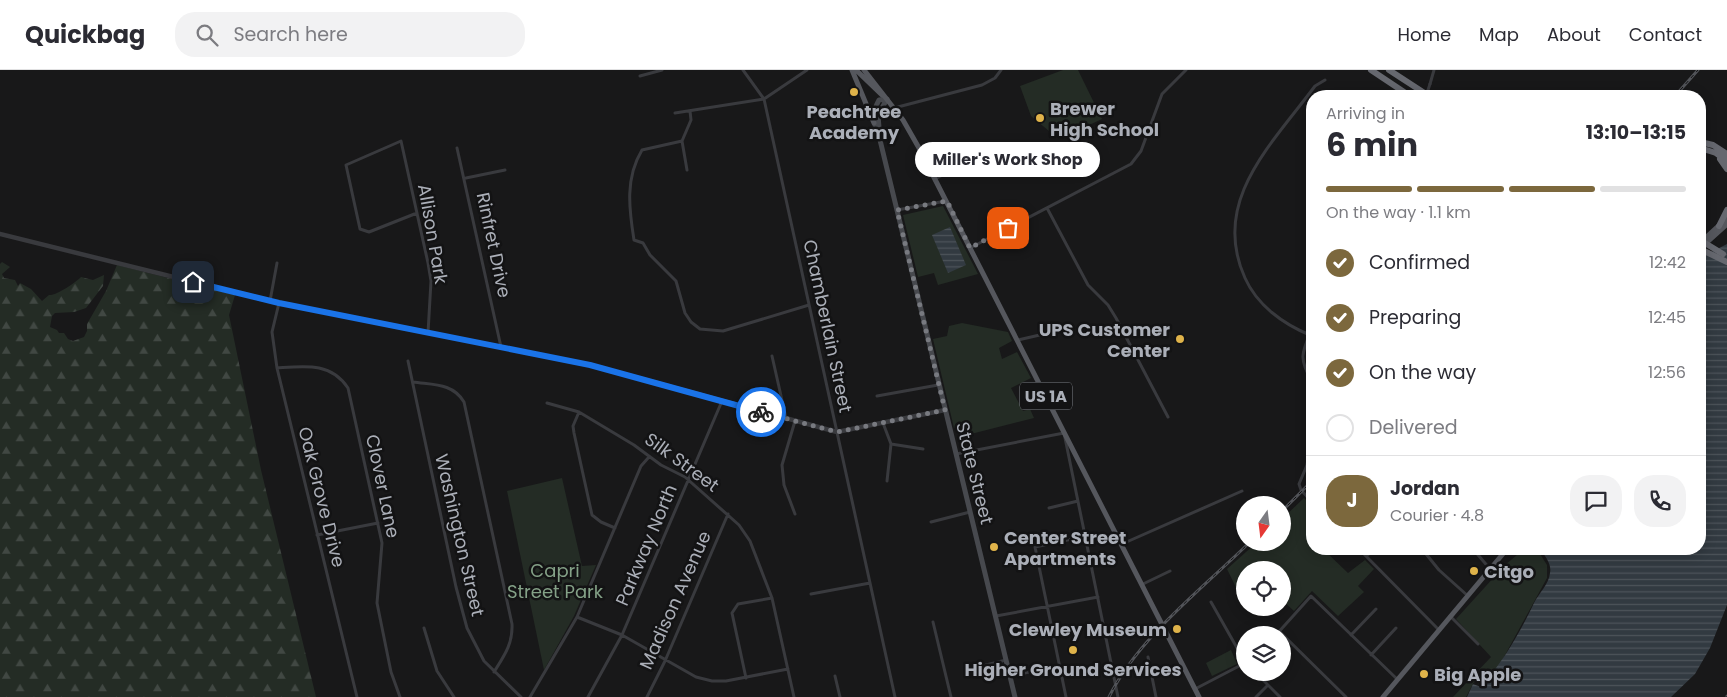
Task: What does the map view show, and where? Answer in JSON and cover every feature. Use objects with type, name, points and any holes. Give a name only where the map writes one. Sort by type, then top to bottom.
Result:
[{"type":"highway","points":[[1371,70],[1401,90]]},
{"type":"highway","points":[[1389,70],[1418,90]]},
{"type":"highway","points":[[1706,143],[1713,145],[1727,154]]},
{"type":"highway","points":[[1706,150],[1727,161]]},
{"type":"highway","points":[[1706,150],[1719,158],[1727,169]]},
{"type":"highway","points":[[1719,226],[1727,210]]},
{"type":"highway","points":[[1706,245],[1725,255]]},
{"type":"highway","points":[[1706,252],[1727,262]]},
{"type":"main road","points":[[852,70],[874,123]]},
{"type":"main road","name":"US 1A","points":[[856,70],[886,98]]},
{"type":"main road","name":"US 1A","points":[[864,70],[894,108],[947,201],[1199,697]]},
{"type":"main road","points":[[874,123],[876,105],[880,100],[886,98]]},
{"type":"main road","name":"State Street","points":[[880,140],[878,116],[886,98]]},
{"type":"main road","name":"State Street","points":[[874,123],[880,140],[1015,697]]},
{"type":"main road","points":[[1706,237],[1727,218]]},
{"type":"main road","points":[[1706,243],[1727,224]]},
{"type":"main road","points":[[1384,697],[1502,555]]},
{"type":"street","points":[[640,76],[662,70]]},
{"type":"street","points":[[743,70],[764,99]]},
{"type":"street","points":[[675,113],[764,99],[807,70]]},
{"type":"street","points":[[894,108],[982,85],[995,78],[1001,70]]},
{"type":"street","points":[[970,248],[1131,164],[1142,151],[1162,94],[1186,70]]},
{"type":"street","points":[[1428,90],[1434,70]]},
{"type":"street","points":[[1312,90],[1325,80]]},
{"type":"street","points":[[1306,98],[1252,171],[1240,196],[1234,220],[1236,255],[1253,292],[1274,314],[1306,333]]},
{"type":"street","name":"Chamberlain Street","points":[[764,99],[895,697]]},
{"type":"street","points":[[687,170],[682,141],[691,120],[690,111]]},
{"type":"street","name":"Allison Park","points":[[417,213],[369,232],[364,232],[360,229],[346,165],[401,141],[417,213],[431,281],[428,334]]},
{"type":"street","points":[[682,141],[645,148],[640,153],[630,177],[630,216],[634,240],[643,243],[650,254],[676,280],[685,313],[691,322],[700,330],[723,331],[809,306]]},
{"type":"street","name":"Rinfret Drive","points":[[457,148],[466,178],[502,348]]},
{"type":"street","points":[[935,179],[994,148]]},
{"type":"street","points":[[466,178],[505,170]]},
{"type":"street","points":[[897,210],[947,201]]},
{"type":"street","points":[[1047,208],[1088,285],[1116,318],[1168,418]]},
{"type":"street","points":[[0,234],[279,303],[590,365],[837,432],[945,410]]},
{"type":"street","points":[[270,301],[277,263]]},
{"type":"street","name":"Oak Grove Drive","points":[[279,303],[272,332],[277,368],[357,697]]},
{"type":"street","points":[[1018,340],[1070,328]]},
{"type":"street","points":[[1306,345],[1302,355],[1306,369]]},
{"type":"street","points":[[772,356],[786,419]]},
{"type":"street","name":"Washington Street","points":[[408,360],[456,587],[467,628],[484,661],[521,697]]},
{"type":"street","name":"Clover Lane","points":[[277,368],[313,366],[331,370],[341,377],[348,388],[378,523],[383,556],[376,602],[391,672],[400,697]]},
{"type":"street","points":[[413,382],[450,387],[459,393],[464,402],[512,624],[513,636],[509,648],[494,672]]},
{"type":"street","points":[[877,396],[938,385]]},
{"type":"street","name":"Parkway North","points":[[588,697],[622,634],[722,402]]},
{"type":"street","name":"Silk Street","points":[[547,403],[579,412],[689,480],[728,514],[744,531],[772,598],[794,697]]},
{"type":"street","points":[[579,412],[573,426],[592,515],[601,522],[615,528]]},
{"type":"street","points":[[794,514],[784,485],[782,465],[795,421]]},
{"type":"street","points":[[883,422],[891,444],[887,481]]},
{"type":"street","points":[[956,454],[1064,433],[1118,697]]},
{"type":"street","points":[[891,444],[923,449]]},
{"type":"street","points":[[530,697],[577,617],[641,466],[649,457]]},
{"type":"street","points":[[1306,468],[1299,484],[1306,496]]},
{"type":"street","points":[[1122,544],[1242,491]]},
{"type":"street","points":[[1049,508],[1078,501]]},
{"type":"street","points":[[931,522],[970,512]]},
{"type":"street","name":"Madison Avenue","points":[[647,697],[665,661],[728,514]]},
{"type":"street","points":[[317,535],[378,523]]},
{"type":"street","points":[[1066,697],[1035,546],[1086,536]]},
{"type":"street","points":[[1427,555],[1438,570],[1468,596]]},
{"type":"street","points":[[1478,555],[1490,569]]},
{"type":"street","points":[[1366,556],[1439,630]]},
{"type":"street","points":[[1143,584],[1170,572]]},
{"type":"street","points":[[810,594],[870,583]]},
{"type":"street","points":[[1285,626],[1311,596],[1398,680]]},
{"type":"street","points":[[746,678],[732,614],[738,604],[772,598]]},
{"type":"street","points":[[996,616],[1098,598]]},
{"type":"street","points":[[1211,602],[1236,646]]},
{"type":"street","points":[[1351,635],[1376,609]]},
{"type":"street","points":[[1450,616],[1478,644]]},
{"type":"street","points":[[577,617],[622,634],[665,661],[696,677],[712,681],[746,678],[788,669]]},
{"type":"street","points":[[933,622],[951,697]]},
{"type":"street","points":[[424,628],[436,671],[454,697]]},
{"type":"street","points":[[1372,655],[1396,628]]},
{"type":"street","points":[[1291,643],[1346,697]]},
{"type":"street","points":[[1148,658],[1156,697]]},
{"type":"street","points":[[986,665],[1006,660]]},
{"type":"street","points":[[1010,676],[1060,666]]},
{"type":"street","points":[[1195,689],[1236,667]]},
{"type":"street","points":[[836,676],[840,697]]},
{"type":"street","points":[[1264,681],[1280,697]]},
{"type":"street","points":[[1256,697],[1268,685]]},
{"type":"green space","points":[[1063,70],[1078,70],[1102,119],[1072,133],[1049,131],[1031,116],[1020,86]]},
{"type":"green space","points":[[943,206],[978,274],[938,285],[934,273],[918,277],[903,215]]},
{"type":"green space","points":[[2,262],[10,267],[2,274],[4,278],[15,280],[18,286],[20,283],[31,289],[42,301],[49,295],[65,289],[81,277],[93,280],[104,275],[103,286],[86,308],[74,312],[55,313],[52,316],[50,327],[59,333],[64,333],[68,339],[73,341],[84,337],[87,331],[87,324],[106,291],[117,265],[235,295],[229,315],[261,470],[316,697],[0,697],[0,264]]},
{"type":"green space","points":[[962,323],[1008,332],[1012,341],[999,348],[1002,359],[1017,352],[1031,378],[1011,388],[1023,411],[1030,409],[1034,418],[967,435],[965,425],[954,428],[933,339],[947,336],[949,326]]},
{"type":"green space","name":"Capri Street Park","points":[[562,478],[582,566],[596,565],[574,616],[544,670],[507,491]]},
{"type":"green space","points":[[1304,498],[1306,500],[1306,555],[1329,555],[1348,573],[1365,560],[1374,569],[1358,586],[1364,592],[1338,616],[1312,591],[1294,611],[1291,608],[1291,561],[1236,561],[1236,588],[1227,569],[1247,551],[1291,551],[1291,510]]},
{"type":"green space","points":[[1517,555],[1541,555],[1547,565],[1547,578],[1499,666],[1480,684],[1474,682],[1466,697],[1453,697],[1491,657],[1456,619],[1505,565]]},
{"type":"green space","points":[[1231,650],[1236,664],[1212,676],[1206,663]]},
{"type":"shaded area","points":[[950,227],[966,265],[948,273],[932,235]]},
{"type":"shaded area","points":[[1727,244],[1727,605],[1710,648],[1695,674],[1671,697],[1467,697],[1473,684],[1481,687],[1503,658],[1548,581],[1550,566],[1544,555],[1706,555],[1706,255]]},
{"type":"railway","points":[[1680,90],[1698,70]]},
{"type":"railway","points":[[1291,502],[1306,487]]},
{"type":"railway","points":[[1109,697],[1121,675],[1154,634],[1240,551]]},
{"type":"way so far","points":[[761,412],[837,432],[945,410],[897,210],[947,201],[970,248],[1008,228]]},
{"type":"place","name":"Peachtree Academy","points":[[854,92]]},
{"type":"place","name":"Brewer High School","points":[[1040,118]]},
{"type":"place","name":"Miller's Work Shop","points":[[1008,228]]},
{"type":"place","name":"UPS Customer Center","points":[[1180,339]]},
{"type":"place","name":"Center Street Apartments","points":[[994,547]]},
{"type":"place","name":"Citgo","points":[[1474,571]]},
{"type":"place","name":"Clewley Museum","points":[[1177,629]]},
{"type":"place","name":"Higher Ground Services","points":[[1073,650]]},
{"type":"place","name":"Big Apple","points":[[1424,674]]},
{"type":"route","points":[[193,282],[279,303],[590,365],[761,412]]}]
